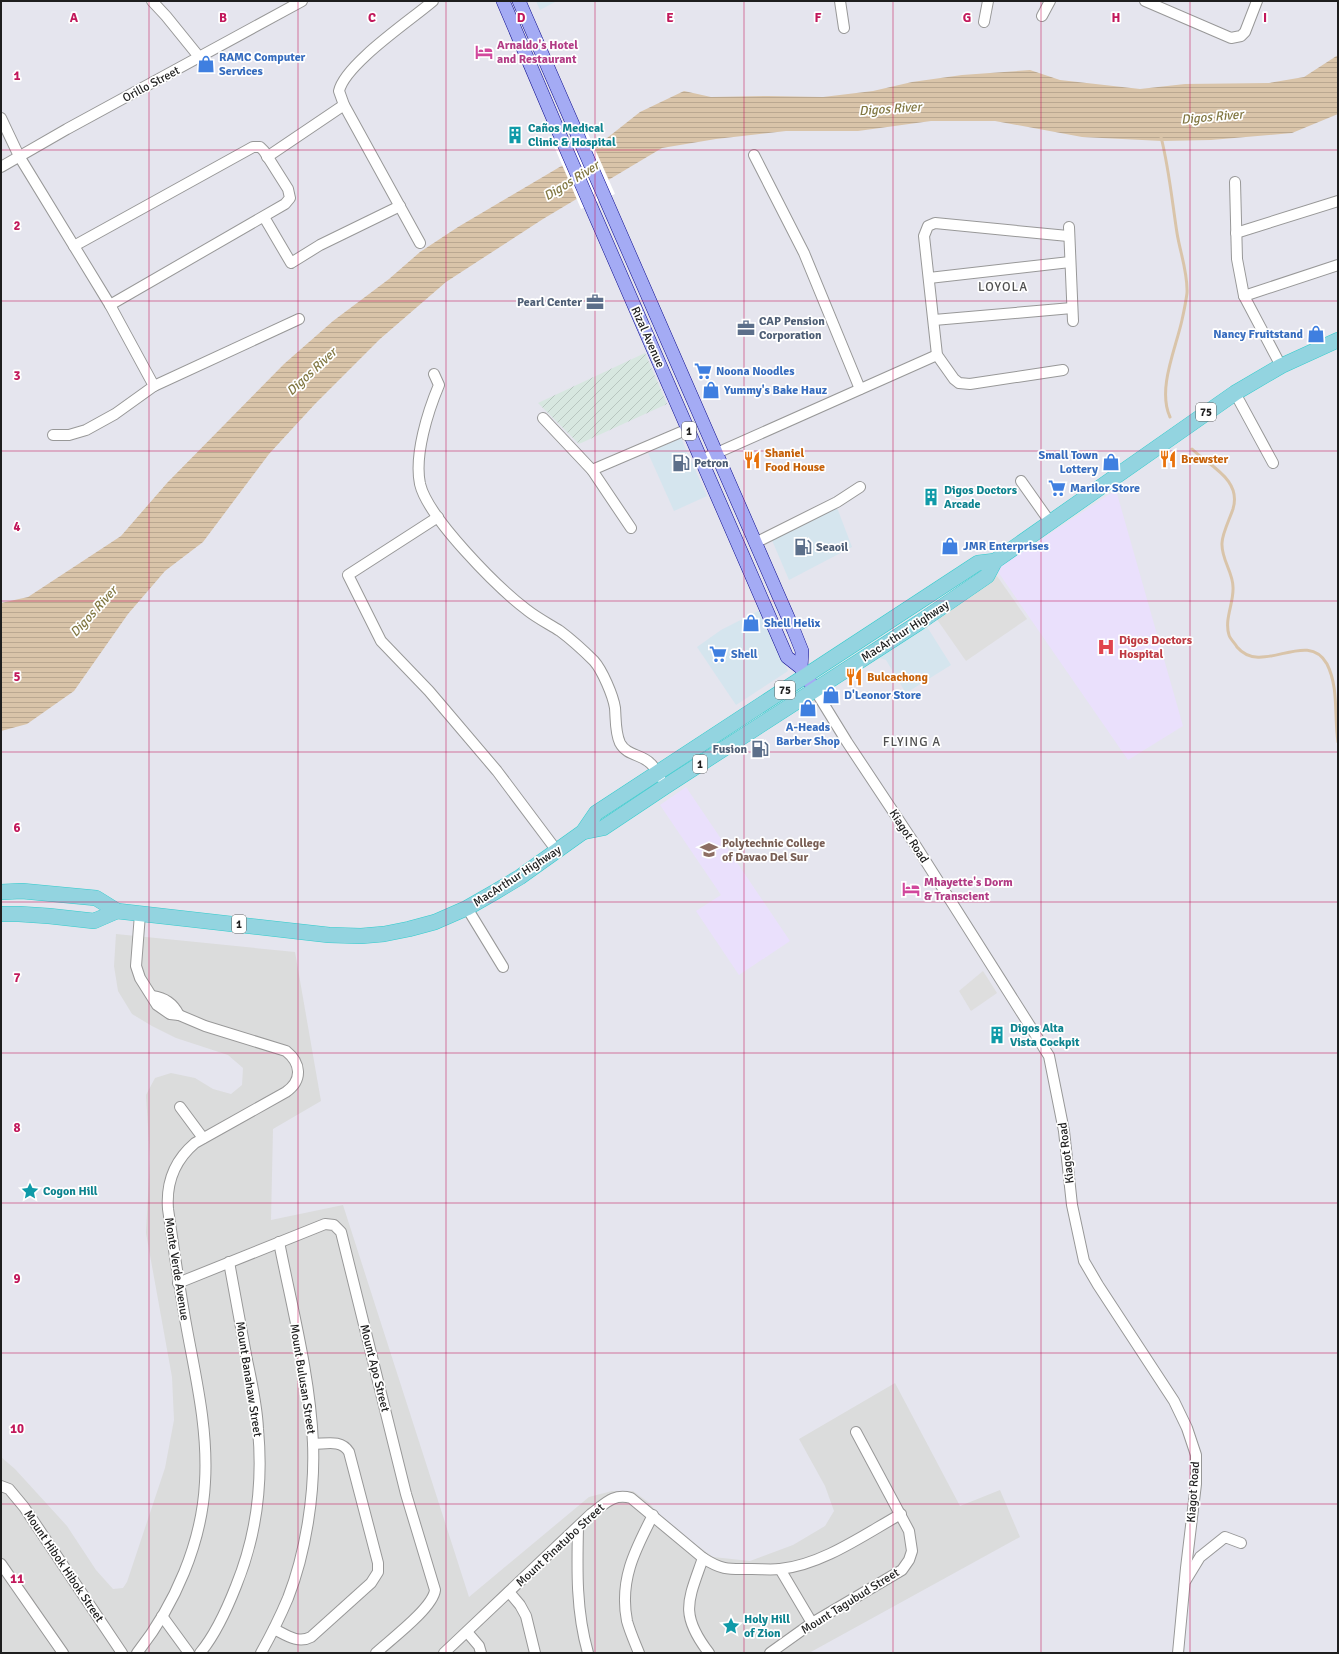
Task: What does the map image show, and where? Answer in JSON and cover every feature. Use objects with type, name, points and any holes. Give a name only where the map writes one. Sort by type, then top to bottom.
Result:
[{"type":"highway","name":"MacArthur Highway","points":[[583,832],[603,828],[987,576],[995,561],[1235,393],[1281,366],[1338,340]]},
{"type":"highway","name":"MacArthur Highway","points":[[1,892],[22,891],[96,898],[117,911],[330,935],[361,936],[384,934],[435,922],[468,908],[520,877],[583,832],[596,813],[803,672],[978,563],[995,561]]},
{"type":"highway","points":[[1,914],[42,915],[94,921],[117,911]]},
{"type":"main road","name":"Rizal Avenue","points":[[503,1],[590,205],[787,657],[803,672],[814,690]]},
{"type":"main road","name":"Rizal Avenue","points":[[519,1],[756,542],[802,651],[803,672]]},
{"type":"main road","points":[[578,177],[594,171]]},
{"type":"street","points":[[152,1],[200,58]]},
{"type":"street","name":"Orillo Street","points":[[1,167],[302,1]]},
{"type":"street","points":[[420,243],[344,105],[340,94],[340,87],[361,59],[433,1]]},
{"type":"street","points":[[840,1],[844,28]]},
{"type":"street","points":[[984,22],[988,1]]},
{"type":"street","points":[[1042,16],[1050,1]]},
{"type":"street","points":[[1145,1],[1231,38],[1241,36],[1245,32],[1257,1]]},
{"type":"street","points":[[267,157],[344,105]]},
{"type":"street","points":[[1,118],[19,156],[110,305],[154,386]]},
{"type":"street","points":[[74,246],[253,147],[261,148],[288,189],[290,195],[288,203],[110,305]]},
{"type":"street","points":[[754,155],[804,253],[860,389]]},
{"type":"street","points":[[1235,182],[1237,259],[1244,296],[1281,366]]},
{"type":"street","points":[[1236,233],[1338,201]]},
{"type":"street","points":[[264,217],[291,262],[320,245],[400,206]]},
{"type":"street","points":[[1063,370],[967,385],[959,383],[954,379],[937,355],[924,236],[927,227],[933,224],[1068,232],[1073,321]]},
{"type":"street","points":[[929,278],[1070,262]]},
{"type":"street","points":[[1244,296],[1338,265]]},
{"type":"street","points":[[934,320],[1072,308]]},
{"type":"street","points":[[53,435],[69,435],[86,430],[115,414],[154,386],[299,319]]},
{"type":"street","points":[[701,460],[937,355]]},
{"type":"street","points":[[434,374],[439,384],[421,441],[419,466],[420,485],[427,502],[468,555],[499,585],[527,611],[560,631],[579,646],[596,663],[607,684],[614,706],[616,730],[622,745],[627,751],[650,763],[666,786]]},
{"type":"street","points":[[1235,393],[1274,463]]},
{"type":"street","points":[[543,418],[592,470],[631,528]]},
{"type":"street","points":[[592,470],[688,429]]},
{"type":"street","points":[[1021,481],[1050,522]]},
{"type":"street","points":[[756,542],[837,502],[860,487]]},
{"type":"street","points":[[438,517],[348,575],[382,641],[434,696],[497,771],[557,851]]},
{"type":"street","name":"Kiagot Road","points":[[814,690],[916,846],[1049,1056],[1064,1131],[1072,1205],[1084,1261],[1098,1286],[1174,1401],[1188,1428],[1196,1455],[1196,1484],[1184,1584],[1178,1653]]},
{"type":"street","points":[[468,908],[503,967]]},
{"type":"street","name":"Monte Verde Avenue","points":[[137,1653],[162,1616],[188,1562],[199,1531],[206,1480],[202,1415],[178,1283],[168,1209],[168,1188],[170,1179],[179,1160],[186,1150],[203,1138],[286,1092],[296,1082],[298,1070],[294,1059],[286,1050],[205,1026],[179,1015],[170,1014],[156,1005],[140,978],[136,966],[140,914]]},
{"type":"street","points":[[180,1107],[203,1138]]},
{"type":"street","name":"Mount Apo Street","points":[[178,1283],[325,1224],[334,1225],[341,1232],[406,1494],[434,1585],[434,1596],[430,1603],[376,1653]]},
{"type":"street","name":"Mount Bulusan Street","points":[[262,1653],[288,1598],[295,1578],[307,1524],[312,1476],[313,1444],[306,1378],[279,1242]]},
{"type":"street","name":"Mount Banahaw Street","points":[[200,1653],[230,1601],[240,1575],[255,1522],[259,1482],[257,1415],[229,1262]]},
{"type":"street","name":"Mount Tagubud Street","points":[[770,1653],[812,1623],[902,1570],[909,1560],[912,1551],[909,1531],[856,1432]]},
{"type":"street","points":[[274,1629],[298,1640],[307,1640],[312,1638],[371,1583],[378,1572],[378,1563],[349,1452],[345,1446],[340,1444],[313,1444]]},
{"type":"street","name":"Mount Hibok Hibok Street","points":[[1,1486],[10,1489],[24,1507],[122,1653]]},
{"type":"street","name":"Mount Pinatubo Street","points":[[444,1653],[578,1527],[606,1503],[620,1496],[631,1498],[703,1558],[716,1566],[723,1568],[780,1569],[815,1560],[834,1552],[901,1514]]},
{"type":"street","points":[[639,1653],[627,1622],[624,1600],[626,1580],[633,1555],[653,1515]]},
{"type":"street","points":[[578,1527],[577,1575],[579,1610],[588,1653]]},
{"type":"street","points":[[1184,1584],[1200,1557],[1225,1537],[1241,1543]]},
{"type":"street","points":[[703,1558],[689,1598],[688,1608],[692,1627],[709,1653]]},
{"type":"street","points":[[1,1564],[63,1653]]},
{"type":"street","points":[[780,1569],[812,1623]]},
{"type":"street","points":[[509,1592],[520,1605],[526,1616],[535,1653]]},
{"type":"street","points":[[162,1616],[189,1653]]},
{"type":"street","points":[[467,1632],[476,1643],[481,1653]]},
{"type":"shaded area","points":[[536,1],[557,1],[540,10]]},
{"type":"shaded area","points":[[645,353],[667,404],[579,444],[538,403]]},
{"type":"shaded area","points":[[681,438],[707,496],[674,511],[648,453]]},
{"type":"shaded area","name":"Digos Doctors Hospital","points":[[1116,490],[1183,726],[1128,760],[996,569]]},
{"type":"shaded area","points":[[836,505],[852,547],[789,580],[771,538]]},
{"type":"shaded area","points":[[997,576],[1027,619],[966,661],[936,618]]},
{"type":"shaded area","points":[[760,610],[788,671],[736,705],[697,647],[721,630]]},
{"type":"shaded area","points":[[924,622],[951,665],[906,693],[886,660],[871,655]]},
{"type":"shaded area","name":"Polytechnic College of Davao Del Sur","points":[[686,787],[790,941],[739,975],[696,911],[721,895],[660,805]]},
{"type":"shaded area","points":[[116,934],[295,952],[321,1101],[273,1129],[271,1220],[343,1205],[469,1597],[589,1497],[612,1491],[633,1491],[648,1502],[666,1521],[713,1557],[750,1561],[793,1545],[825,1526],[834,1511],[825,1486],[799,1439],[895,1383],[960,1506],[1000,1490],[1020,1537],[809,1653],[1,1653],[1,1457],[15,1469],[67,1526],[96,1570],[113,1589],[123,1588],[127,1582],[165,1468],[174,1420],[172,1377],[146,1233],[150,1158],[146,1095],[155,1078],[171,1073],[195,1078],[213,1089],[231,1094],[242,1085],[243,1068],[228,1055],[176,1038],[132,1014],[118,991],[114,966]]},
{"type":"shaded area","points":[[983,971],[997,993],[971,1011],[959,991]]},
{"type":"water","name":"Digos River","points":[[1338,55],[1338,114],[1292,133],[1211,140],[1162,141],[1082,137],[995,121],[931,121],[858,131],[786,131],[716,139],[662,148],[543,219],[446,282],[380,339],[315,404],[269,454],[203,542],[165,571],[128,614],[74,691],[27,724],[1,731],[1,603],[28,597],[121,536],[167,483],[284,364],[333,321],[389,279],[420,252],[458,227],[602,142],[640,112],[684,91],[711,97],[823,97],[873,91],[912,82],[962,75],[1030,70],[1060,80],[1140,89],[1185,84],[1269,83],[1304,77]]},
{"type":"pier","points":[[587,131],[615,194],[581,209],[554,146]]},
{"type":"waterway","points":[[1161,137],[1187,285],[1183,317],[1169,368],[1167,381],[1166,394],[1170,417]]},
{"type":"waterway","points":[[1192,449],[1222,474],[1233,489],[1235,499],[1233,509],[1222,539],[1223,555],[1231,576],[1233,587],[1228,617],[1228,629],[1230,636],[1237,647],[1247,655],[1259,657],[1308,650],[1318,654],[1327,664],[1331,673],[1335,692],[1338,742]]},
{"type":"place","name":"Arnaldo's Hotel and Restaurant","points":[[484,52]]},
{"type":"place","name":"RAMC Computer Services","points":[[206,64]]},
{"type":"place","name":"Caños Medical Clinic & Hospital","points":[[515,135]]},
{"type":"place","name":"Pearl Center","points":[[595,302]]},
{"type":"place","name":"CAP Pension Corporation","points":[[746,328]]},
{"type":"place","name":"Nancy Fruitstand","points":[[1316,334]]},
{"type":"place","name":"Noona Noodles","points":[[703,371]]},
{"type":"place","name":"Yummy's Bake Hauz","points":[[711,390]]},
{"type":"place","name":"Brewster","points":[[1168,459]]},
{"type":"place","name":"Shaniel Food House","points":[[752,460]]},
{"type":"place","name":"Small Town Lottery","points":[[1111,462]]},
{"type":"place","name":"Petron","points":[[681,463]]},
{"type":"place","name":"Marilor Store","points":[[1057,488]]},
{"type":"place","name":"Digos Doctors Arcade","points":[[931,497]]},
{"type":"place","name":"JMR Enterprises","points":[[950,546]]},
{"type":"place","name":"Seaoil","points":[[803,547]]},
{"type":"place","name":"Shell Helix","points":[[751,623]]},
{"type":"place","name":"Digos Doctors Hospital","points":[[1106,647]]},
{"type":"place","name":"Shell","points":[[718,654]]},
{"type":"place","name":"Bulcachong","points":[[854,677]]},
{"type":"place","name":"D'Leonor Store","points":[[831,695]]},
{"type":"place","name":"A-Heads Barber Shop","points":[[808,708]]},
{"type":"place","name":"Fusion","points":[[760,749]]},
{"type":"place","name":"Polytechnic College of Davao Del Sur","points":[[709,850]]},
{"type":"place","name":"Mhayette's Dorm & Transcient","points":[[911,889]]},
{"type":"place","name":"Digos Alta Vista Cockpit","points":[[997,1035]]},
{"type":"place","name":"Cogon Hill","points":[[30,1191]]},
{"type":"place","name":"Holy Hill of Zion","points":[[731,1626]]},
{"type":"district","name":"LOYOLA","points":[[1003,286]]},
{"type":"district","name":"FLYING A","points":[[912,741]]}]
